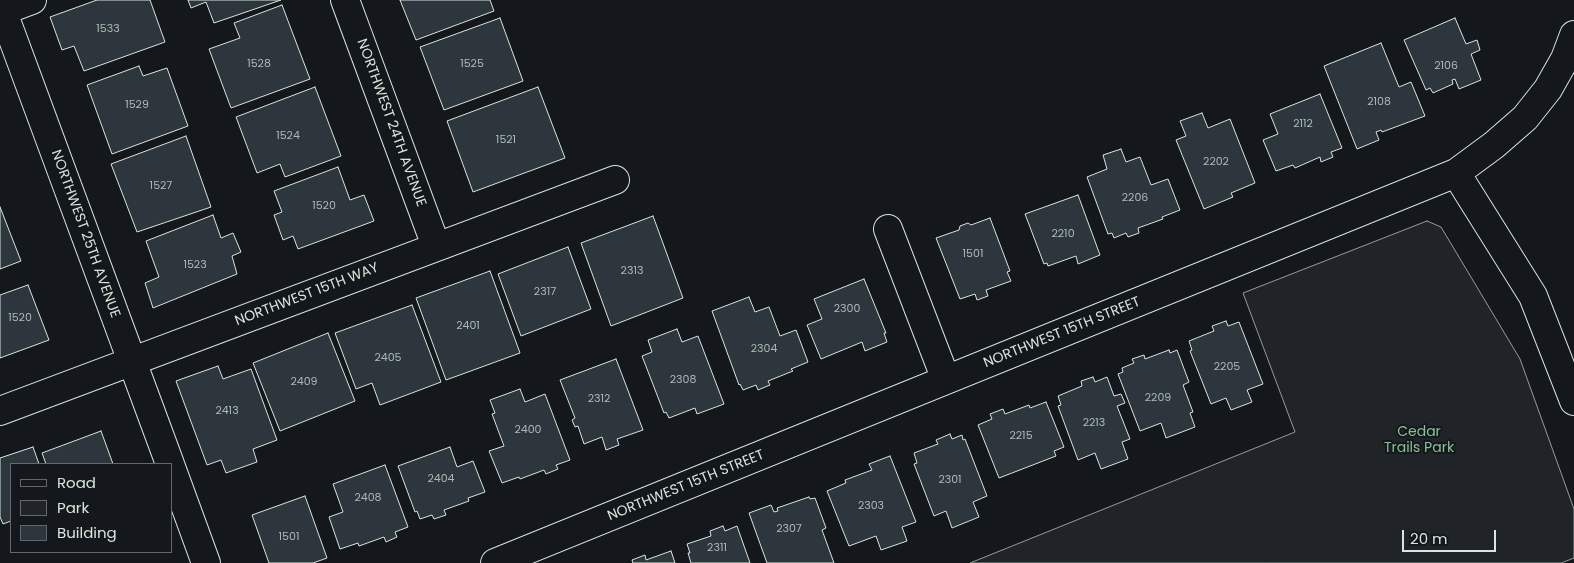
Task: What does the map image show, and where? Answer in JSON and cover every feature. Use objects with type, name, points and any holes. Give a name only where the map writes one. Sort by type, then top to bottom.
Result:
[{"type":"street","points":[[1,9],[32,0]]},
{"type":"street","name":"NORTHWEST 24TH AVENUE","points":[[346,0],[436,246]]},
{"type":"street","name":"NORTHWEST 25TH AVENUE","points":[[1,9],[170,463]]},
{"type":"street","name":"NORTHWEST 15TH STREET","points":[[495,563],[555,552],[946,380],[1456,173],[1494,145],[1525,118],[1548,89],[1565,59],[1574,35]]},
{"type":"street","points":[[1456,173],[1533,296],[1574,401]]},
{"type":"street","name":"NORTHWEST 15TH WAY","points":[[0,411],[615,180]]},
{"type":"street","points":[[888,229],[946,380]]},
{"type":"street","name":"NORTHWEST 25TH AVENUE","points":[[172,469],[206,563]]},
{"type":"green space","name":"Cedar Trails Park","points":[[1427,221],[1441,227],[1520,359],[1574,509],[1574,558],[1561,563],[970,563],[1295,432],[1243,293]]},
{"type":"building","points":[[97,0],[150,0],[165,42],[84,71],[74,46],[62,50],[50,17]]},
{"type":"building","points":[[188,0],[281,0],[214,23],[206,2],[191,8]]},
{"type":"building","points":[[400,0],[490,0],[494,11],[416,40]]},
{"type":"building","points":[[282,5],[310,79],[231,108],[209,49],[240,38],[234,23]]},
{"type":"building","points":[[500,18],[523,81],[444,110],[420,47]]},
{"type":"building","points":[[1455,18],[1466,44],[1477,40],[1480,50],[1471,54],[1481,80],[1459,89],[1455,79],[1452,80],[1453,84],[1433,93],[1430,88],[1426,90],[1404,40]]},
{"type":"building","points":[[1381,43],[1399,87],[1411,82],[1425,116],[1382,132],[1381,130],[1376,132],[1379,140],[1357,149],[1324,66]]},
{"type":"building","points":[[139,66],[143,76],[167,68],[188,126],[112,154],[87,85]]},
{"type":"building","points":[[315,87],[341,156],[285,177],[280,164],[257,173],[236,117]]},
{"type":"building","points":[[538,87],[565,158],[473,192],[447,121]]},
{"type":"building","points":[[1320,94],[1342,148],[1331,152],[1333,157],[1321,162],[1320,157],[1295,168],[1293,165],[1276,171],[1263,140],[1278,134],[1270,114]]},
{"type":"building","points":[[1202,113],[1208,128],[1230,119],[1255,183],[1231,193],[1233,197],[1204,209],[1176,140],[1186,136],[1180,121]]},
{"type":"building","points":[[186,136],[211,207],[137,232],[111,164]]},
{"type":"building","points":[[1121,149],[1126,162],[1140,157],[1151,185],[1168,179],[1180,210],[1162,217],[1163,219],[1138,228],[1139,233],[1128,237],[1126,233],[1114,238],[1112,233],[1108,234],[1087,177],[1107,169],[1103,155]]},
{"type":"building","points":[[338,167],[350,200],[364,195],[374,221],[298,249],[293,236],[283,240],[274,215],[282,212],[274,191]]},
{"type":"building","points":[[1078,195],[1100,255],[1078,264],[1076,256],[1048,266],[1047,263],[1044,264],[1025,214]]},
{"type":"building","points":[[0,207],[21,261],[0,269]]},
{"type":"building","points":[[213,215],[221,238],[233,233],[241,252],[232,256],[237,274],[153,308],[145,283],[159,277],[146,241]]},
{"type":"building","points":[[653,216],[683,298],[611,326],[581,243]]},
{"type":"building","points":[[990,218],[1010,271],[1007,272],[1011,281],[986,290],[988,296],[977,300],[975,294],[960,299],[936,238],[959,230],[960,226],[968,223],[971,225]]},
{"type":"building","points":[[568,247],[591,309],[521,336],[498,274]]},
{"type":"building","points":[[490,271],[520,353],[446,380],[416,298]]},
{"type":"building","points":[[864,279],[886,333],[884,333],[887,342],[865,351],[862,342],[821,359],[807,325],[822,319],[814,299]]},
{"type":"building","points":[[28,285],[49,340],[0,358],[0,295]]},
{"type":"building","points":[[749,297],[755,312],[769,307],[780,336],[796,330],[808,362],[791,369],[793,371],[768,381],[770,385],[758,390],[756,385],[743,390],[739,385],[712,311]]},
{"type":"building","points":[[412,305],[441,382],[380,405],[372,383],[356,389],[335,333]]},
{"type":"building","points":[[1226,321],[1228,326],[1239,322],[1263,384],[1247,390],[1252,402],[1231,410],[1226,398],[1211,404],[1190,351],[1192,350],[1189,341],[1214,331],[1212,326]]},
{"type":"building","points":[[677,329],[682,342],[698,336],[724,404],[697,414],[695,408],[669,418],[666,412],[664,413],[642,356],[652,352],[648,340]]},
{"type":"building","points":[[328,333],[355,401],[280,431],[253,363]]},
{"type":"building","points":[[1169,350],[1170,353],[1177,350],[1189,382],[1183,385],[1193,412],[1190,413],[1195,427],[1166,438],[1161,423],[1140,431],[1118,374],[1123,372],[1122,368],[1134,363],[1132,359],[1144,355],[1145,359]]},
{"type":"building","points":[[616,359],[643,430],[617,439],[619,445],[606,450],[602,437],[584,444],[578,426],[575,427],[572,420],[575,418],[560,380]]},
{"type":"building","points":[[218,366],[223,379],[251,369],[277,440],[253,449],[257,462],[226,473],[221,460],[207,465],[176,381]]},
{"type":"building","points":[[1093,377],[1095,382],[1107,377],[1114,396],[1121,394],[1125,403],[1117,406],[1130,439],[1122,442],[1128,459],[1101,469],[1095,453],[1078,460],[1058,406],[1061,405],[1058,396],[1082,386],[1081,381]]},
{"type":"building","points":[[520,389],[525,402],[545,394],[570,460],[556,465],[558,469],[546,474],[544,470],[520,479],[519,477],[502,483],[489,451],[504,446],[492,414],[495,413],[490,400]]},
{"type":"building","points":[[1046,402],[1064,447],[1054,451],[1056,456],[999,478],[978,425],[992,419],[990,414],[1003,409],[1005,414],[1029,405],[1030,408]]},
{"type":"building","points":[[101,431],[113,463],[46,463],[42,453]]},
{"type":"building","points":[[950,434],[952,439],[962,435],[963,440],[965,439],[987,496],[973,502],[979,517],[952,528],[946,511],[934,516],[914,464],[917,463],[914,453],[938,444],[936,440]]},
{"type":"building","points":[[33,447],[39,463],[10,463],[10,521],[3,524],[0,517],[0,458]]},
{"type":"building","points":[[450,447],[457,467],[473,461],[485,492],[468,498],[469,501],[444,510],[446,515],[434,519],[432,515],[420,519],[417,511],[415,512],[398,466]]},
{"type":"building","points":[[890,456],[916,522],[902,527],[907,541],[881,550],[876,536],[849,546],[827,491],[846,483],[845,480],[872,470],[869,464]]},
{"type":"building","points":[[385,465],[408,527],[395,532],[397,537],[386,542],[384,537],[359,546],[358,543],[340,549],[329,517],[343,512],[333,484]]},
{"type":"building","points":[[305,496],[327,558],[313,563],[269,563],[252,515]]},
{"type":"building","points":[[809,497],[810,499],[815,498],[826,528],[822,530],[834,563],[767,563],[749,513],[771,505],[774,512],[778,511],[777,508]]},
{"type":"building","points":[[723,526],[725,531],[737,526],[750,563],[691,563],[687,544],[711,536],[710,531]]},
{"type":"building","points":[[671,551],[675,563],[633,563],[632,560],[645,555],[646,560]]}]
